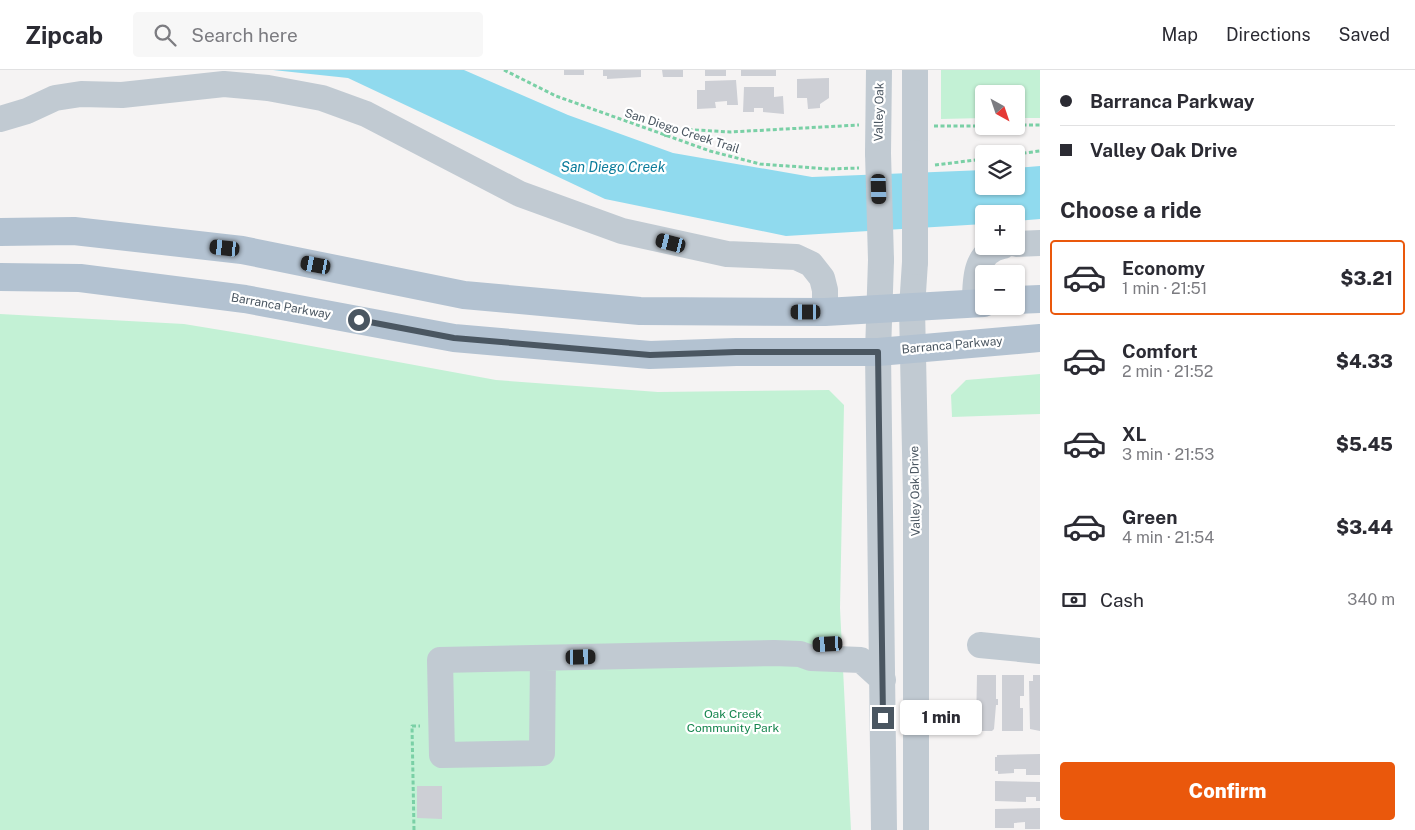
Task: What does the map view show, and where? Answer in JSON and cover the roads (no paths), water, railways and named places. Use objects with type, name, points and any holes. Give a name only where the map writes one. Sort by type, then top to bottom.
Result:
[{"type":"main road","points":[[0,232],[74,231],[242,250],[464,295],[640,311],[825,312],[975,303]]},
{"type":"main road","name":"Barranca Parkway","points":[[0,277],[80,278],[245,299],[454,338],[650,355],[736,352],[878,352],[1040,338]]},
{"type":"main road","points":[[1025,299],[1040,298]]},
{"type":"street","name":"Valley Oak","points":[[879,310],[881,260],[872,160],[879,122],[880,70]]},
{"type":"street","name":"Valley Oak Drive","points":[[915,70],[916,126],[923,159],[912,308],[916,499],[916,830]]},
{"type":"street","points":[[0,119],[27,111],[55,98],[81,94],[122,95],[224,84],[268,88],[322,98],[366,114],[520,194],[622,231],[727,254],[796,257],[811,264],[822,278],[825,290],[825,312]]},
{"type":"street","points":[[1025,244],[1040,243]]},
{"type":"street","points":[[879,310],[884,830]]},
{"type":"street","points":[[800,654],[815,645],[856,643],[872,639],[883,632]]},
{"type":"street","points":[[980,645],[1040,651]]},
{"type":"street","points":[[543,658],[542,753],[442,755],[440,660],[543,658],[800,654],[811,658],[861,660],[883,680]]},
{"type":"water","name":"San Diego Creek","points":[[273,70],[464,70],[568,115],[673,153],[812,177],[975,170],[975,195],[1025,195],[1025,167],[1040,166],[1040,219],[1025,220],[1025,205],[975,205],[975,225],[786,236],[605,199],[348,78]]},
{"type":"park label","name":"Oak Creek Community Park","points":[[733,721]]}]
